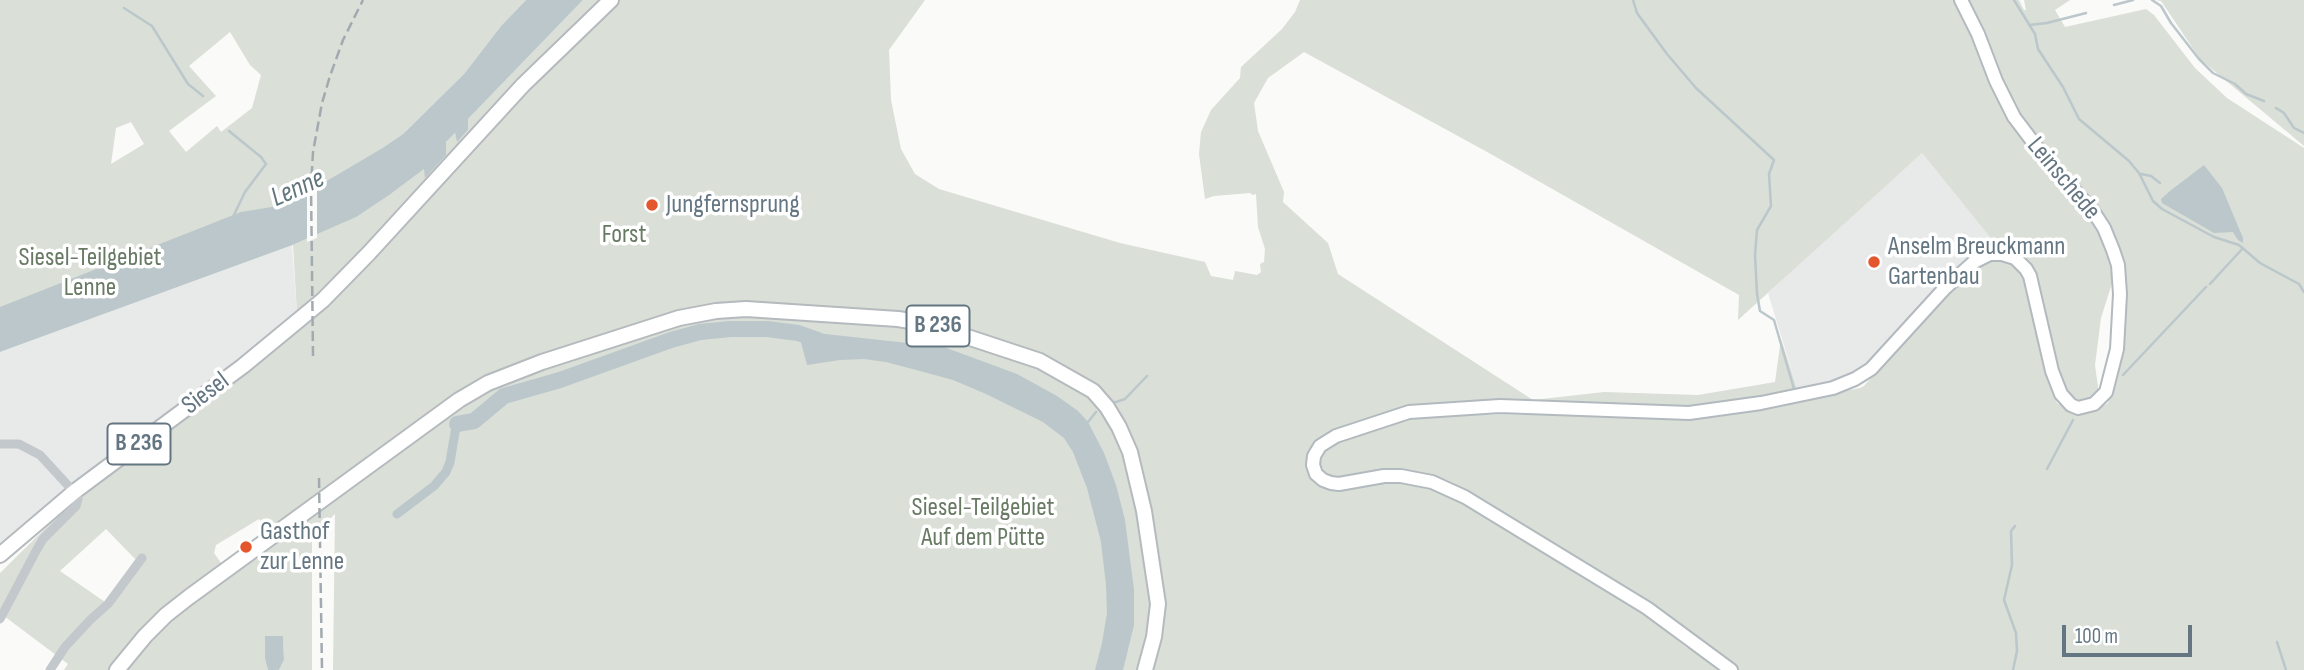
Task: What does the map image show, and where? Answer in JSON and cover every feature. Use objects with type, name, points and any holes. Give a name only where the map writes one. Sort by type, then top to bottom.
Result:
[{"type":"main road","name":"Siesel","points":[[74,492],[204,396],[323,300],[523,85],[611,0]]},
{"type":"main road","name":"Leinschede","points":[[1731,670],[1647,608],[1465,497],[1432,482],[1401,476],[1331,483],[1316,474],[1313,459],[1320,446],[1336,436],[1409,412],[1500,406],[1689,413],[1833,388],[1864,374],[1887,353],[1945,288],[1974,262],[1990,254],[2015,258],[2026,268],[2053,371],[2066,401],[2078,408],[2089,407],[2101,399],[2106,392],[2117,349],[2120,312],[2120,279],[2113,250],[2105,229],[2093,211],[2014,117],[1961,0]]},
{"type":"main road","name":"B 236","points":[[117,670],[145,636],[189,597],[459,400],[488,383],[542,362],[679,318],[746,309],[898,319],[929,324],[1040,360],[1093,391],[1119,427],[1136,472],[1144,511],[1158,604],[1154,637],[1145,670]]},
{"type":"main road","name":"B 236","points":[[0,555],[74,492]]},
{"type":"street","points":[[0,444],[19,444],[40,455],[78,499],[76,506],[43,539],[0,619]]},
{"type":"street","points":[[50,670],[65,647],[108,604],[142,558]]},
{"type":"shaded area","points":[[526,0],[583,0],[468,119],[468,130],[457,142],[455,133],[446,142],[446,155],[425,178],[424,169],[356,217],[292,245],[0,352],[0,307],[241,212],[278,206],[303,195],[381,149],[403,134],[464,74],[501,26]]},
{"type":"shaded area","points":[[1922,153],[1997,246],[1968,258],[1943,281],[1857,374],[1798,391],[1768,293]]},
{"type":"shaded area","points":[[2204,165],[2222,188],[2243,243],[2233,232],[2214,233],[2162,203],[2161,199]]},
{"type":"shaded area","points":[[292,245],[297,314],[0,556],[0,352]]},
{"type":"shaded area","points":[[798,331],[944,347],[1017,374],[1078,411],[1088,422],[1104,453],[1125,520],[1134,590],[1134,625],[1123,670],[1095,670],[1107,613],[1101,542],[1087,488],[1073,452],[1064,438],[1043,422],[953,380],[886,362],[864,359],[807,365]]},
{"type":"shaded area","points":[[265,636],[283,636],[284,660],[279,670],[268,670]]},
{"type":"green space","points":[[0,0],[526,0],[501,26],[464,74],[403,134],[381,149],[392,193],[425,168],[425,177],[446,142],[455,133],[457,141],[468,130],[468,119],[583,0],[925,0],[889,50],[891,100],[901,149],[915,174],[939,189],[1120,243],[1205,262],[1211,276],[1233,280],[1235,271],[1257,275],[1261,272],[1260,264],[1264,262],[1265,249],[1258,227],[1256,194],[1214,196],[1205,199],[1199,154],[1201,132],[1211,110],[1240,78],[1241,67],[1282,29],[1300,0],[2019,0],[2026,10],[2024,0],[2070,0],[2055,10],[2065,27],[2146,9],[2154,15],[2195,68],[2227,98],[2304,148],[2304,670],[333,670],[335,514],[312,536],[312,670],[279,670],[284,660],[283,636],[265,637],[268,670],[64,670],[68,664],[0,613],[0,573],[80,494],[297,314],[293,245],[0,351]],"holes":[[[230,32],[250,65],[261,75],[252,108],[221,132],[217,126],[186,152],[169,131],[216,96],[189,66]],[[1304,52],[1739,295],[1738,320],[1922,153],[1997,246],[2022,255],[2031,267],[2038,284],[2056,370],[2070,400],[2081,405],[2099,394],[2095,365],[2101,318],[2114,277],[2101,233],[2120,265],[2122,351],[2108,403],[2094,411],[2077,414],[2057,403],[2048,375],[2030,286],[2020,269],[2001,259],[1989,259],[1975,266],[1860,388],[1687,419],[1508,414],[1412,417],[1358,432],[1326,448],[1321,454],[1322,469],[1330,477],[1399,470],[1447,480],[1469,491],[1614,580],[1698,638],[1690,638],[1687,648],[1616,591],[1449,493],[1401,480],[1371,483],[1314,479],[1308,468],[1307,456],[1316,445],[1333,432],[1378,415],[1407,407],[1533,400],[1338,274],[1328,243],[1283,202],[1284,192],[1258,131],[1254,103],[1268,78]],[[131,122],[144,144],[111,164],[116,128]],[[259,519],[271,537],[226,570],[214,553],[216,545]],[[106,529],[139,563],[108,604],[60,571]]]},
{"type":"green space","points":[[2156,0],[2304,0],[2304,146],[2200,59],[2161,1]]},
{"type":"green space","points":[[1781,339],[1798,391],[1690,407],[1533,400],[1604,392],[1698,395],[1775,382]]},
{"type":"pier","points":[[317,183],[317,238],[307,242],[307,189]]},
{"type":"waterway","points":[[1633,0],[1637,13],[1696,88],[1774,160],[1769,174],[1771,206],[1757,230],[1757,294],[1760,311],[1774,320],[1794,389]]},
{"type":"waterway","points":[[2014,0],[2035,34],[2038,49],[2063,87],[2079,119],[2129,161],[2139,173],[2153,201],[2162,209],[2214,237],[2239,245],[2260,263],[2299,284],[2304,292]]},
{"type":"waterway","points":[[2114,5],[2133,0]]},
{"type":"waterway","points":[[2152,0],[2161,6],[2171,23],[2213,73],[2235,84],[2246,94],[2264,101]]},
{"type":"waterway","points":[[124,8],[152,26],[188,84],[203,96]]},
{"type":"waterway","points":[[2029,25],[2086,13]]},
{"type":"waterway","points":[[2276,108],[2284,113],[2294,128],[2304,133]]},
{"type":"waterway","name":"Lenne","points":[[229,131],[266,164],[245,192],[232,219]]},
{"type":"waterway","points":[[2141,174],[2151,176],[2160,183]]},
{"type":"waterway","points":[[2210,284],[2243,248]]},
{"type":"waterway","points":[[2123,375],[2206,287]]},
{"type":"waterway","points":[[457,424],[474,421],[504,396],[560,380],[700,332],[767,329],[798,333],[818,340]]},
{"type":"waterway","points":[[1113,403],[1125,399],[1147,376]]},
{"type":"waterway","points":[[1088,422],[1096,412]]},
{"type":"waterway","points":[[2047,469],[2073,420]]},
{"type":"waterway","points":[[397,514],[434,486],[446,472],[457,421]]},
{"type":"waterway","points":[[2013,670],[2017,651],[2016,633],[2004,600],[2012,565],[2011,531],[2015,526]]},
{"type":"waterway","points":[[2277,642],[2286,670]]},
{"type":"railway","points":[[313,356],[313,152],[330,76],[343,40],[363,0]]},
{"type":"railway","points":[[319,478],[322,670]]},
{"type":"place","name":"Jungfernsprung","points":[[652,205]]},
{"type":"place","name":"Anselm Breuckmann Gartenbau","points":[[1874,262]]},
{"type":"place","name":"Gasthof zur Lenne","points":[[246,547]]},
{"type":"park label","name":"Forst","points":[[624,235]]},
{"type":"park label","name":"Siesel-Teilgebiet Lenne","points":[[90,273]]},
{"type":"park label","name":"Siesel-Teilgebiet Auf dem Pütte","points":[[983,523]]}]
